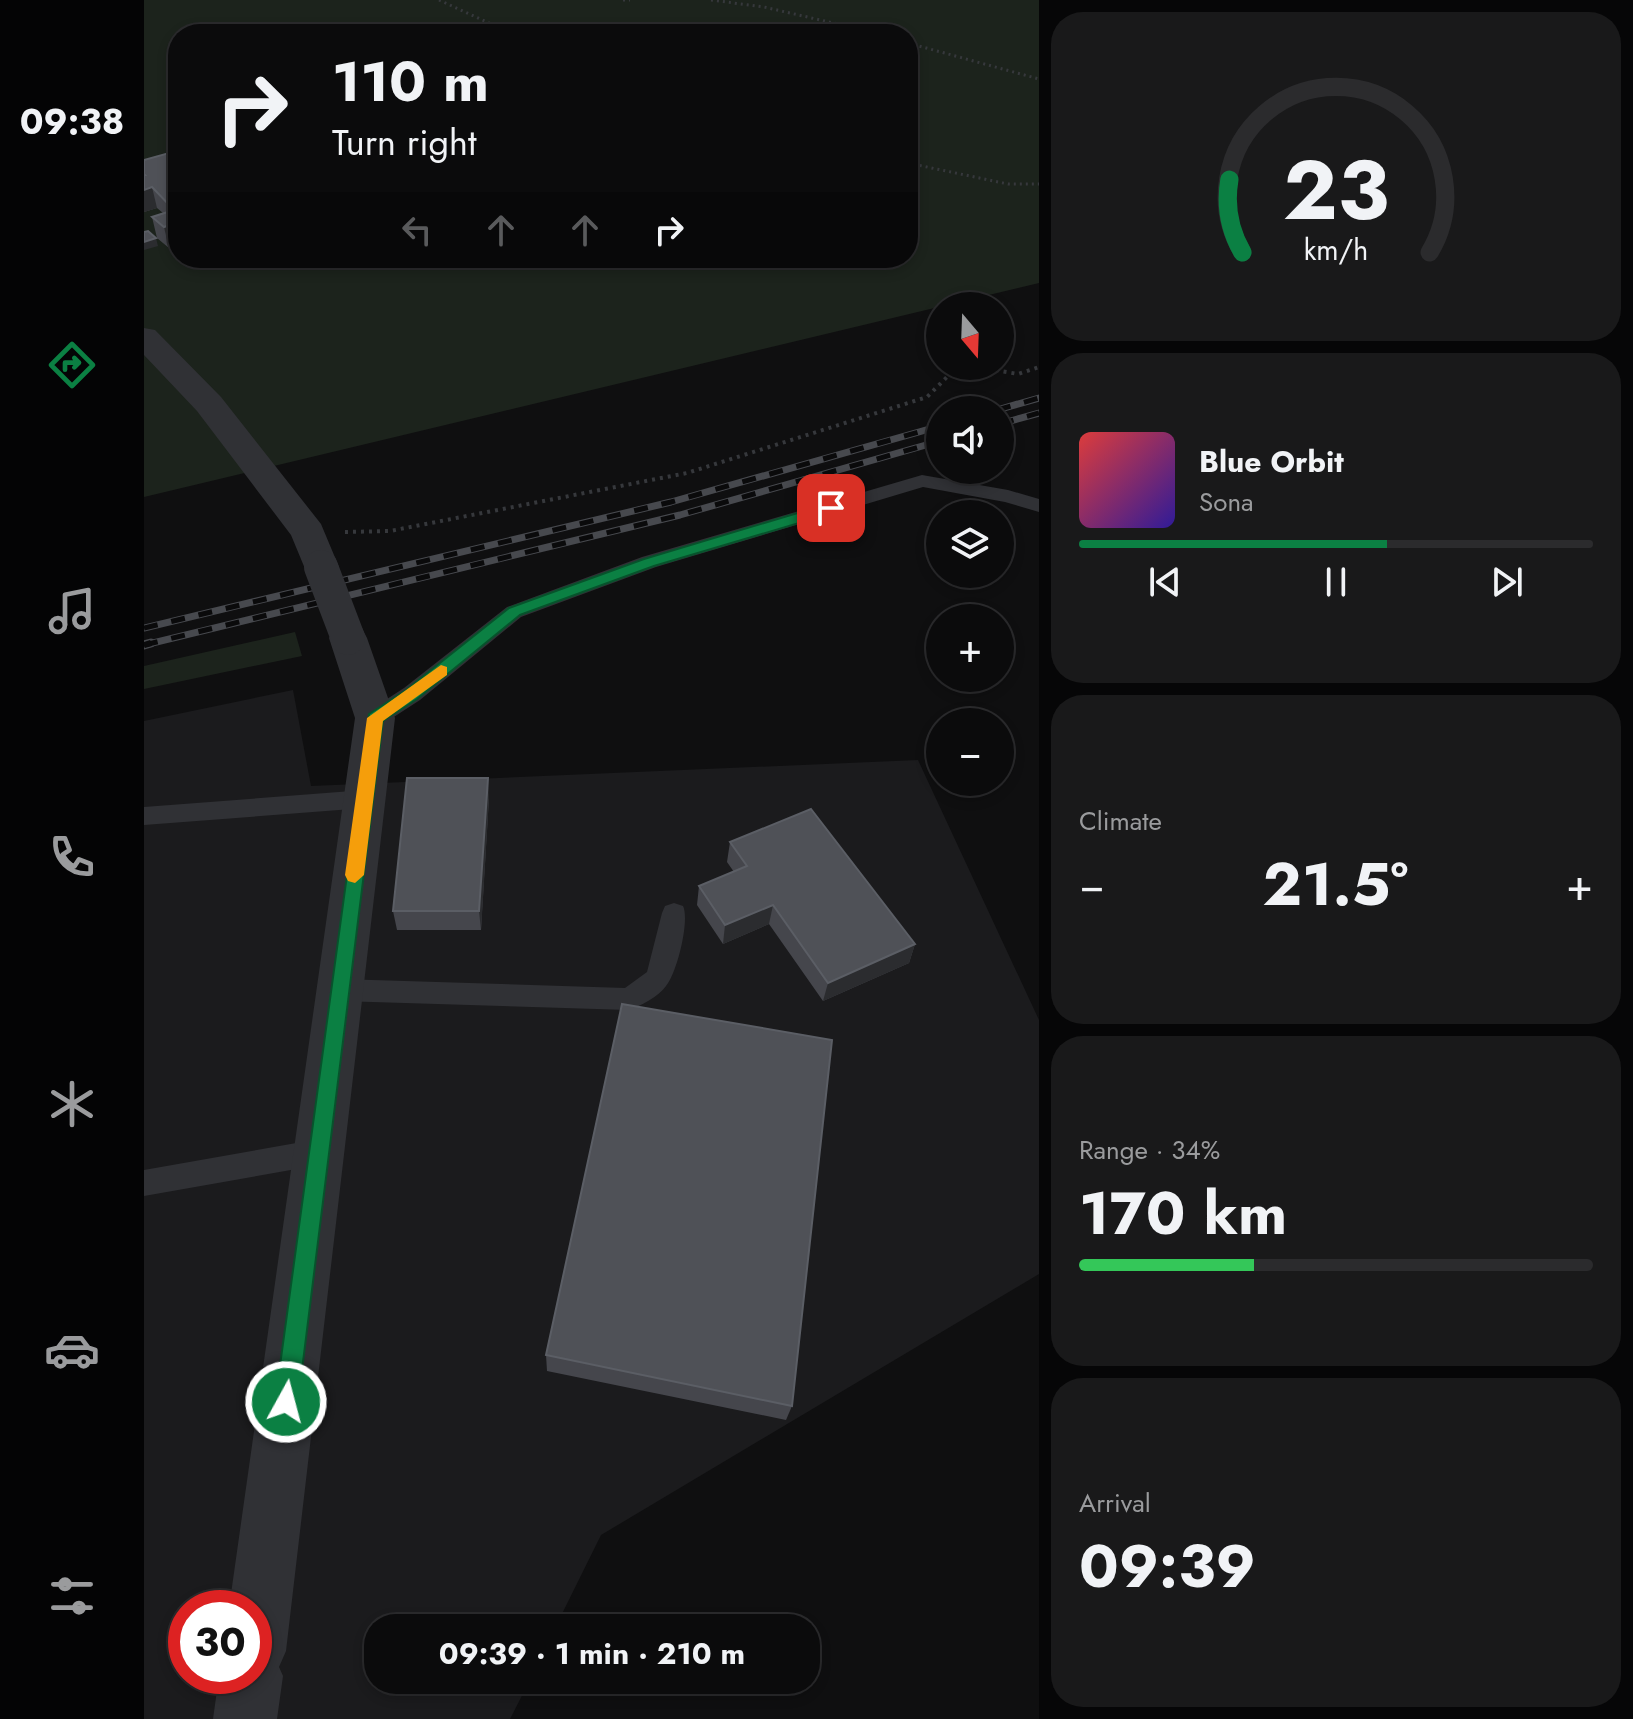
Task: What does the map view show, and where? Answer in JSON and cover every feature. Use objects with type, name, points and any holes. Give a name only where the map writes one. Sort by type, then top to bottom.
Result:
[{"type":"street","points":[[144,337],[209,404],[308,532],[375,718],[262,1590]]},
{"type":"street","points":[[245,1719],[248,1694]]},
{"type":"lane","points":[[375,718],[412,694],[514,612],[649,562],[922,481],[1008,496],[1039,506]]},
{"type":"lane","points":[[144,816],[365,799]]},
{"type":"lane","points":[[340,990],[629,999],[657,979],[667,951],[674,913]]},
{"type":"lane","points":[[144,1183],[319,1152]]},
{"type":"path","points":[[439,0],[491,24]]},
{"type":"path","points":[[623,0],[630,0]]},
{"type":"path","points":[[711,0],[764,7],[838,24]]},
{"type":"path","points":[[918,46],[1039,79]]},
{"type":"path","points":[[918,165],[1008,184],[1039,184]]},
{"type":"path","points":[[1014,373],[1039,367]]},
{"type":"path","points":[[308,532],[390,531],[687,473],[927,397],[944,380]]},
{"type":"shaded area","points":[[144,0],[1039,0],[1039,283],[1001,292],[926,292],[926,310],[144,497]]},
{"type":"shaded area","points":[[295,632],[302,656],[144,689],[144,666]]},
{"type":"shaded area","points":[[293,690],[311,786],[918,760],[926,777],[926,796],[935,796],[1039,1020],[1039,1274],[601,1535],[562,1614],[364,1614],[364,1694],[523,1694],[510,1719],[144,1719],[144,721]]},
{"type":"building","points":[[168,153],[168,204],[152,187],[144,190],[144,160]]},
{"type":"building","points":[[168,212],[168,226],[164,227],[152,217]]},
{"type":"building","points":[[148,231],[156,238],[144,242],[144,232]]},
{"type":"building","points":[[407,778],[488,778],[479,911],[393,911]]},
{"type":"building","points":[[811,809],[915,944],[828,983],[773,905],[725,925],[699,886],[747,866],[730,842]]},
{"type":"building","points":[[622,1004],[832,1040],[792,1406],[546,1355]]},
{"type":"railway","points":[[1014,405],[1039,398]]},
{"type":"railway","points":[[1014,420],[1039,413]]},
{"type":"railway","points":[[144,628],[671,502],[926,430]]},
{"type":"railway","points":[[151,643],[144,645],[680,515],[926,445]]},
{"type":"slow traffic","points":[[355,875],[375,718],[441,671]]},
{"type":"route","points":[[286,1402],[375,718],[412,694],[514,612],[649,562],[831,508]]}]
